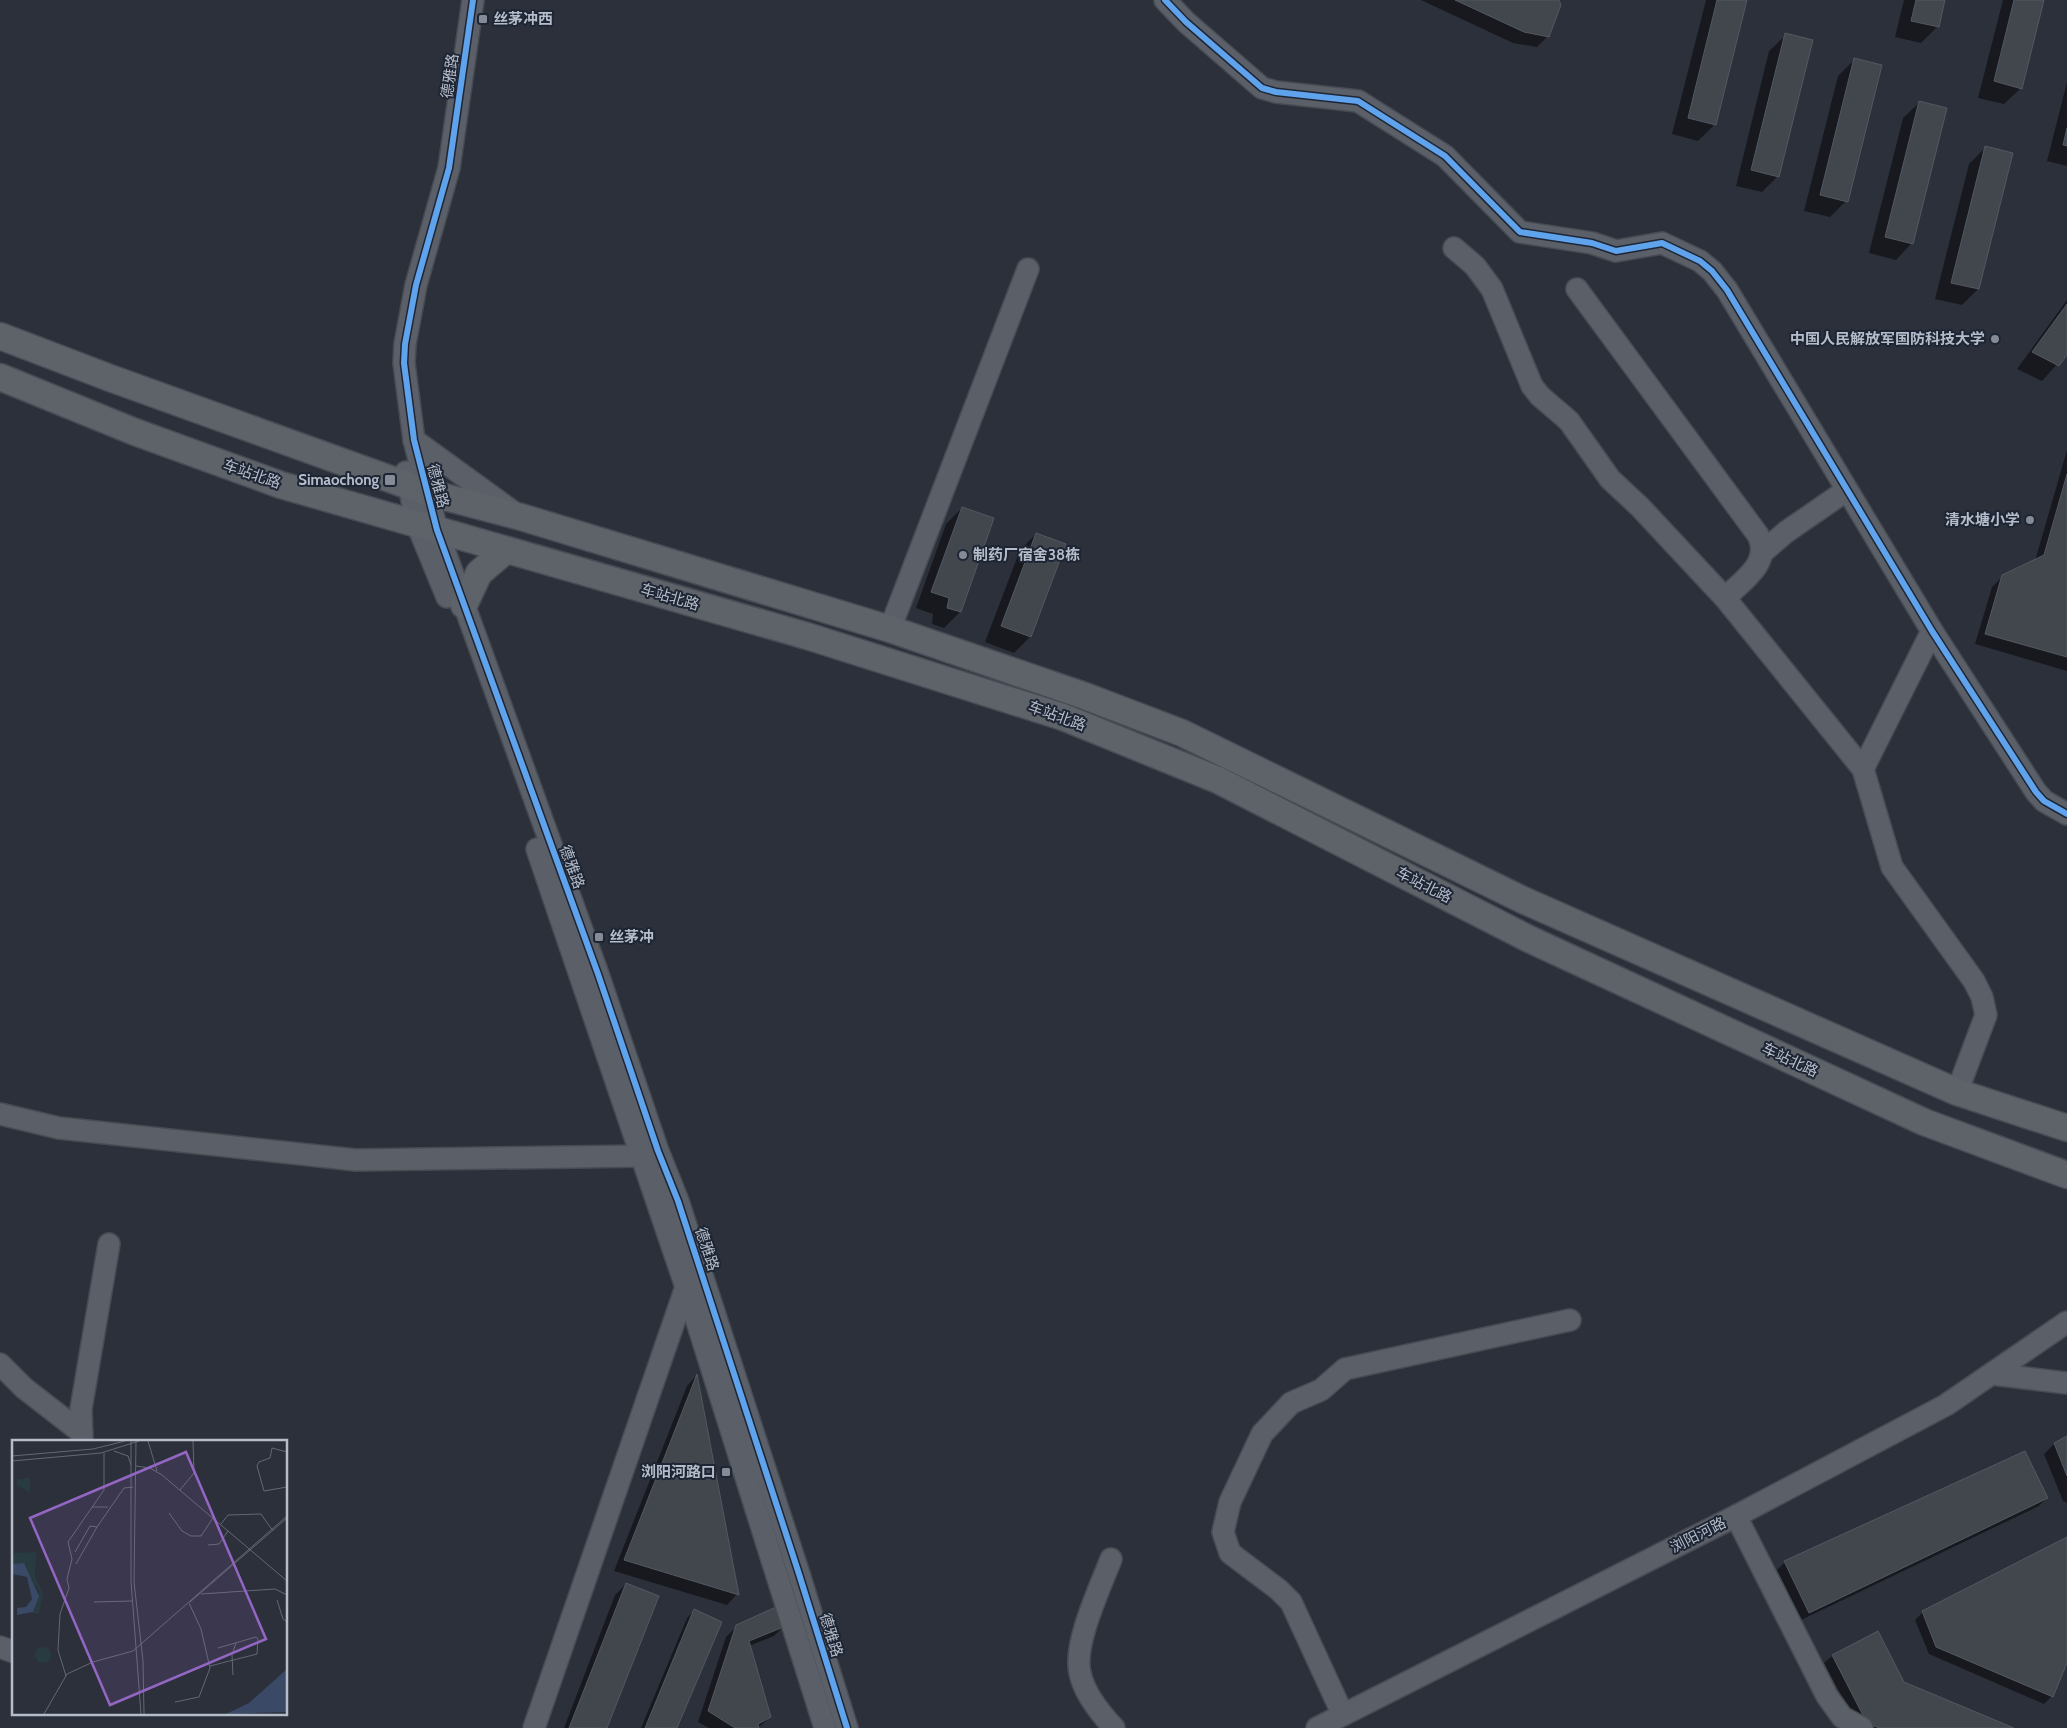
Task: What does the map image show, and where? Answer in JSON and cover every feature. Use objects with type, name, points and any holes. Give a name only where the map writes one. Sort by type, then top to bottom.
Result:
[{"type":"main road","name":"车站北路","points":[[0,336],[110,378],[417,488],[521,517],[890,629],[1085,696],[1182,733],[1523,900],[1956,1092],[2067,1128]]},
{"type":"main road","name":"车站北路","points":[[0,377],[135,432],[263,478],[807,636],[1063,717],[1218,780],[1529,939],[1924,1122],[2067,1175]]},
{"type":"main road","points":[[464,605],[479,573],[506,550]]},
{"type":"street","name":"德雅路","points":[[462,0],[440,165],[404,291],[394,343],[399,425],[427,527],[686,1287],[825,1728]]},
{"type":"street","name":"德雅路","points":[[417,488],[414,440],[404,363],[405,344],[416,286],[449,168],[473,0]]},
{"type":"street","points":[[1165,0],[1186,22],[1262,88],[1276,92],[1358,101],[1445,156],[1520,232],[1592,243],[1616,251],[1662,243],[1700,261],[1712,271],[1727,290],[1932,630],[2036,792],[2044,801],[2067,814]]},
{"type":"street","points":[[1454,248],[1475,266],[1492,289],[1532,386],[1540,396],[1569,421],[1610,479],[1640,507],[1725,598],[1863,769],[1892,867],[1974,981],[1982,997],[1986,1015],[1956,1092]]},
{"type":"street","points":[[890,629],[1028,269]]},
{"type":"street","points":[[1577,289],[1758,535],[1764,551]]},
{"type":"street","points":[[414,440],[521,517]]},
{"type":"street","points":[[1725,598],[1758,566],[1764,551],[1786,532],[1847,490]]},
{"type":"street","name":"德雅路","points":[[427,527],[464,605],[598,974],[658,1151],[678,1201],[847,1728]]},
{"type":"street","points":[[1863,769],[1932,630]]},
{"type":"street","points":[[0,1114],[59,1128],[356,1160],[642,1156]]},
{"type":"street","points":[[82,1437],[81,1409],[109,1244]]},
{"type":"street","points":[[534,1728],[686,1287]]},
{"type":"street","points":[[1343,1715],[1291,1602],[1279,1590],[1230,1553],[1222,1532],[1230,1502],[1262,1434],[1291,1403],[1321,1390],[1345,1370],[1570,1320]]},
{"type":"street","name":"浏阳河路","points":[[1316,1728],[1736,1516],[1946,1404],[2067,1322]]},
{"type":"street","points":[[0,1364],[24,1388],[82,1437]]},
{"type":"street","points":[[1992,1374],[2067,1383]]},
{"type":"street","points":[[1736,1516],[1827,1696],[1842,1717],[1862,1728]]},
{"type":"street","points":[[1111,1559],[1078,1649],[1080,1673],[1088,1694],[1114,1728]]},
{"type":"building","points":[[1455,0],[1559,0],[1561,5],[1549,37],[1524,32]]},
{"type":"building","points":[[1717,0],[1747,0],[1716,125],[1688,118]]},
{"type":"building","points":[[1916,0],[1945,0],[1939,27],[1911,21]]},
{"type":"building","points":[[2014,0],[2044,0],[2022,89],[1994,81]]},
{"type":"building","points":[[1785,33],[1813,40],[1779,177],[1751,170]]},
{"type":"building","points":[[1854,58],[1882,65],[1848,202],[1820,195]]},
{"type":"building","points":[[1919,101],[1947,108],[1913,244],[1885,237]]},
{"type":"building","points":[[2067,128],[2067,146],[2063,145]]},
{"type":"building","points":[[1985,146],[2013,153],[1979,289],[1951,283]]},
{"type":"building","points":[[2067,304],[2067,355],[2059,366],[2032,352]]},
{"type":"building","points":[[2067,474],[2067,657],[1985,634],[2002,575],[2044,555]]},
{"type":"building","name":"制药厂宿舍38栋","points":[[962,507],[994,518],[961,612],[947,608],[949,598],[931,592]]},
{"type":"building","points":[[1036,533],[1066,544],[1031,637],[1001,626]]},
{"type":"building","points":[[697,1374],[739,1595],[624,1560]]},
{"type":"building","points":[[2067,1436],[2067,1476],[2054,1443]]},
{"type":"building","points":[[2025,1451],[2048,1498],[1809,1613],[1784,1561]]},
{"type":"building","points":[[2067,1537],[2067,1663],[2053,1697],[1936,1647],[1922,1611]]},
{"type":"building","points":[[626,1583],[659,1596],[607,1728],[569,1728]]},
{"type":"building","points":[[776,1607],[786,1626],[749,1641],[771,1717],[758,1724],[759,1728],[735,1728],[708,1711],[736,1625]]},
{"type":"building","points":[[694,1609],[722,1622],[677,1728],[645,1728]]},
{"type":"building","points":[[1878,1631],[1904,1682],[2014,1728],[1879,1728],[1867,1723],[1832,1655]]},
{"type":"cycle path","points":[[473,0],[449,168],[416,285],[405,344],[404,363],[414,440],[437,530],[598,974],[658,1151],[678,1201],[847,1728]]},
{"type":"cycle path","points":[[1165,0],[1186,22],[1262,88],[1276,92],[1358,101],[1445,156],[1520,232],[1592,243],[1616,251],[1662,243],[1700,261],[1712,271],[1727,290],[1932,631],[2036,792],[2044,801],[2067,814]]},
{"type":"place","name":"丝茅冲西","points":[[483,19]]},
{"type":"place","name":"中国人民解放军国防科技大学","points":[[1995,339]]},
{"type":"place","name":"Simaochong","points":[[390,480]]},
{"type":"place","name":"清水塘小学","points":[[2030,520]]},
{"type":"place","name":"制药厂宿舍38栋","points":[[963,555]]},
{"type":"place","name":"丝茅冲","points":[[599,937]]},
{"type":"place","name":"浏阳河路口","points":[[726,1472]]}]
